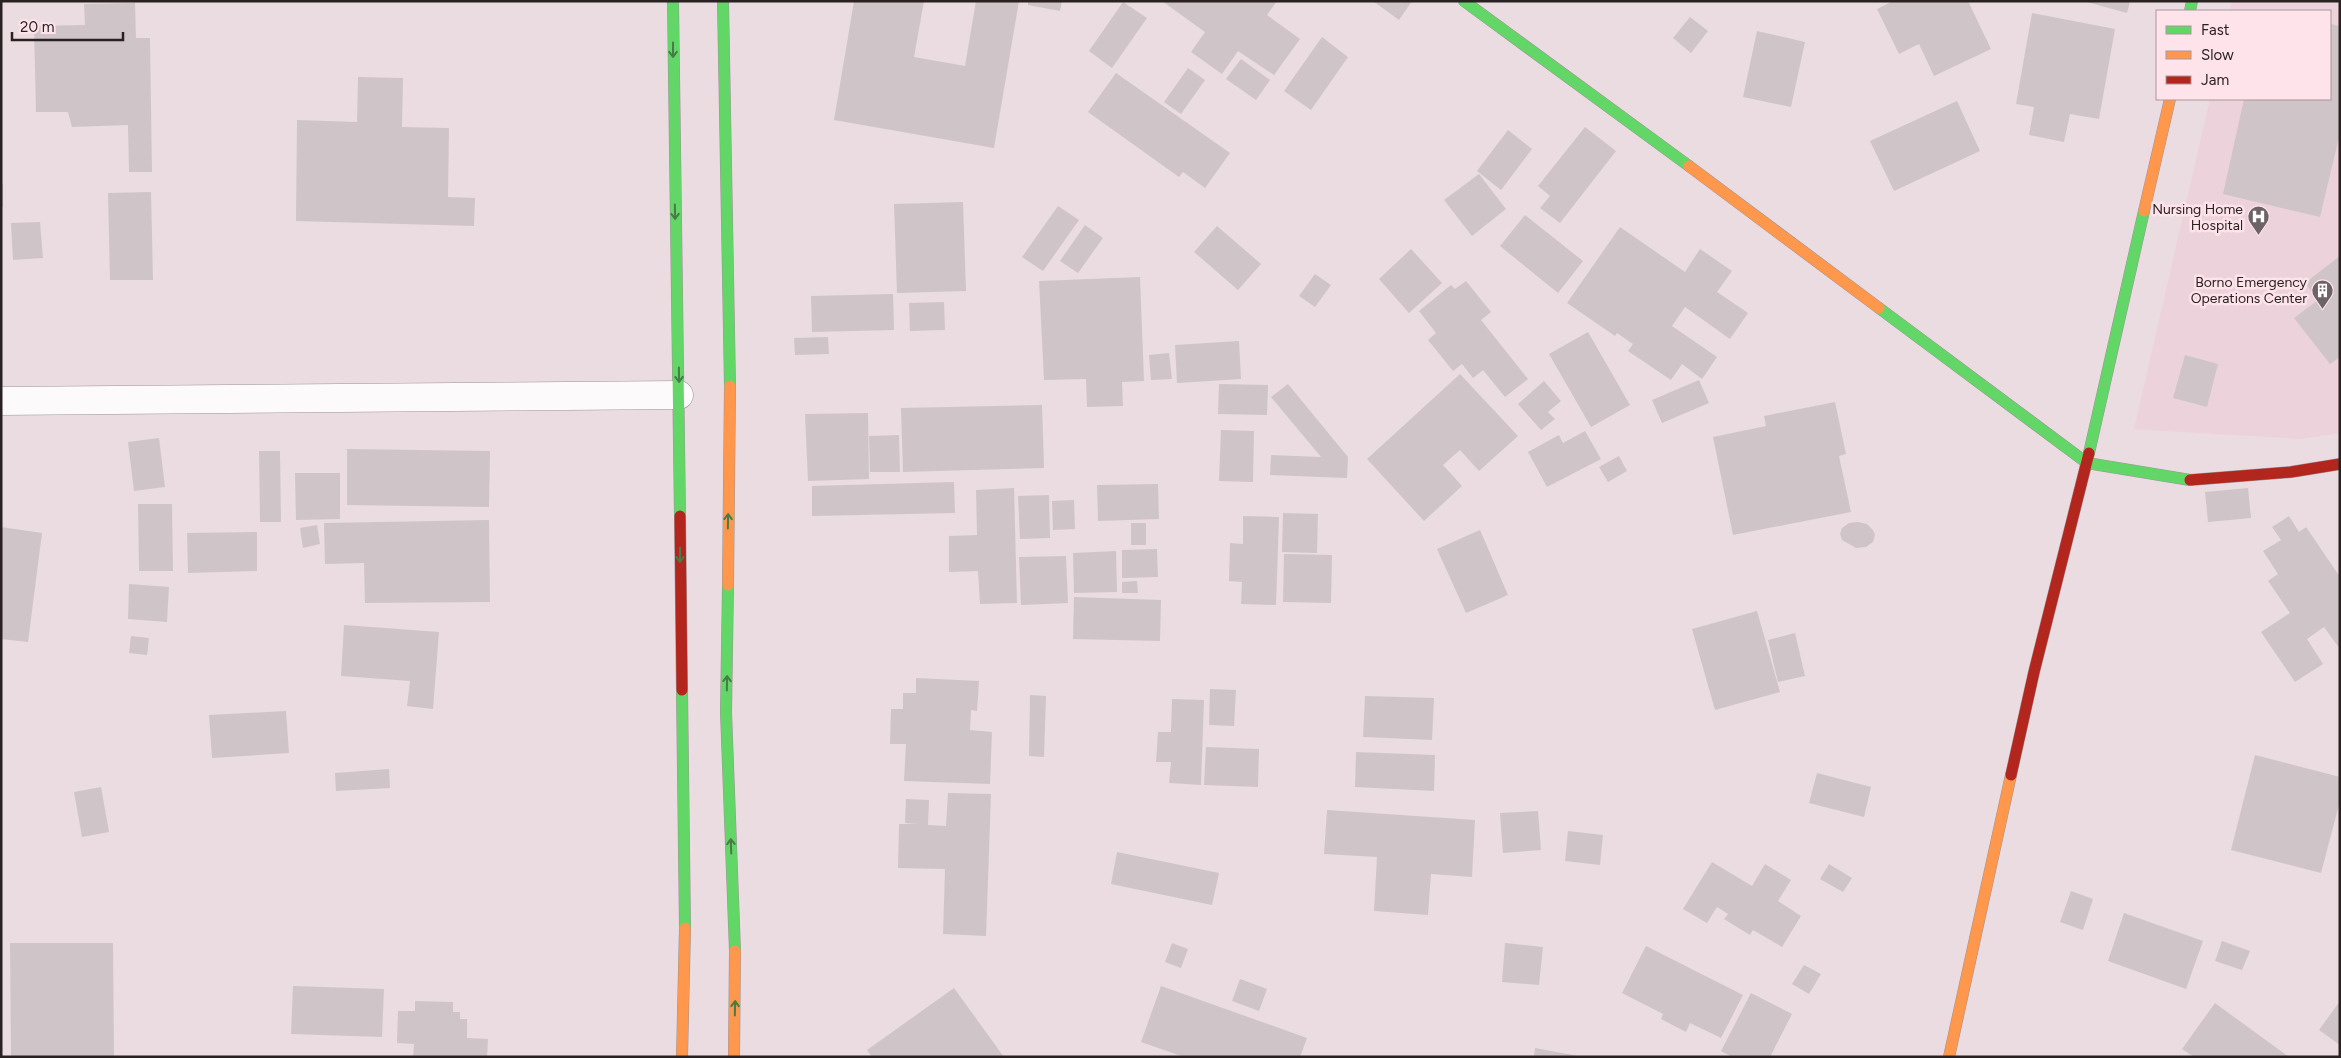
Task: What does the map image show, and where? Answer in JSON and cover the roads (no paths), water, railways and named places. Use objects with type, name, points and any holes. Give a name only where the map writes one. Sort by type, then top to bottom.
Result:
[{"type":"main road","points":[[673,1],[684,937],[682,1057]]},
{"type":"main road","points":[[723,1],[730,388],[726,712],[735,949],[734,1057]]},
{"type":"main road","points":[[1464,1],[1614,110],[2087,463],[2189,480],[2291,472],[2340,464]]},
{"type":"main road","points":[[1949,1057],[2034,672],[2087,463],[2170,100]]},
{"type":"street","points":[[1,401],[679,395]]},
{"type":"place","name":"Nursing Home Hospital","points":[[2259,236]]},
{"type":"place","name":"Borno Emergency Operations Center","points":[[2323,309]]}]
